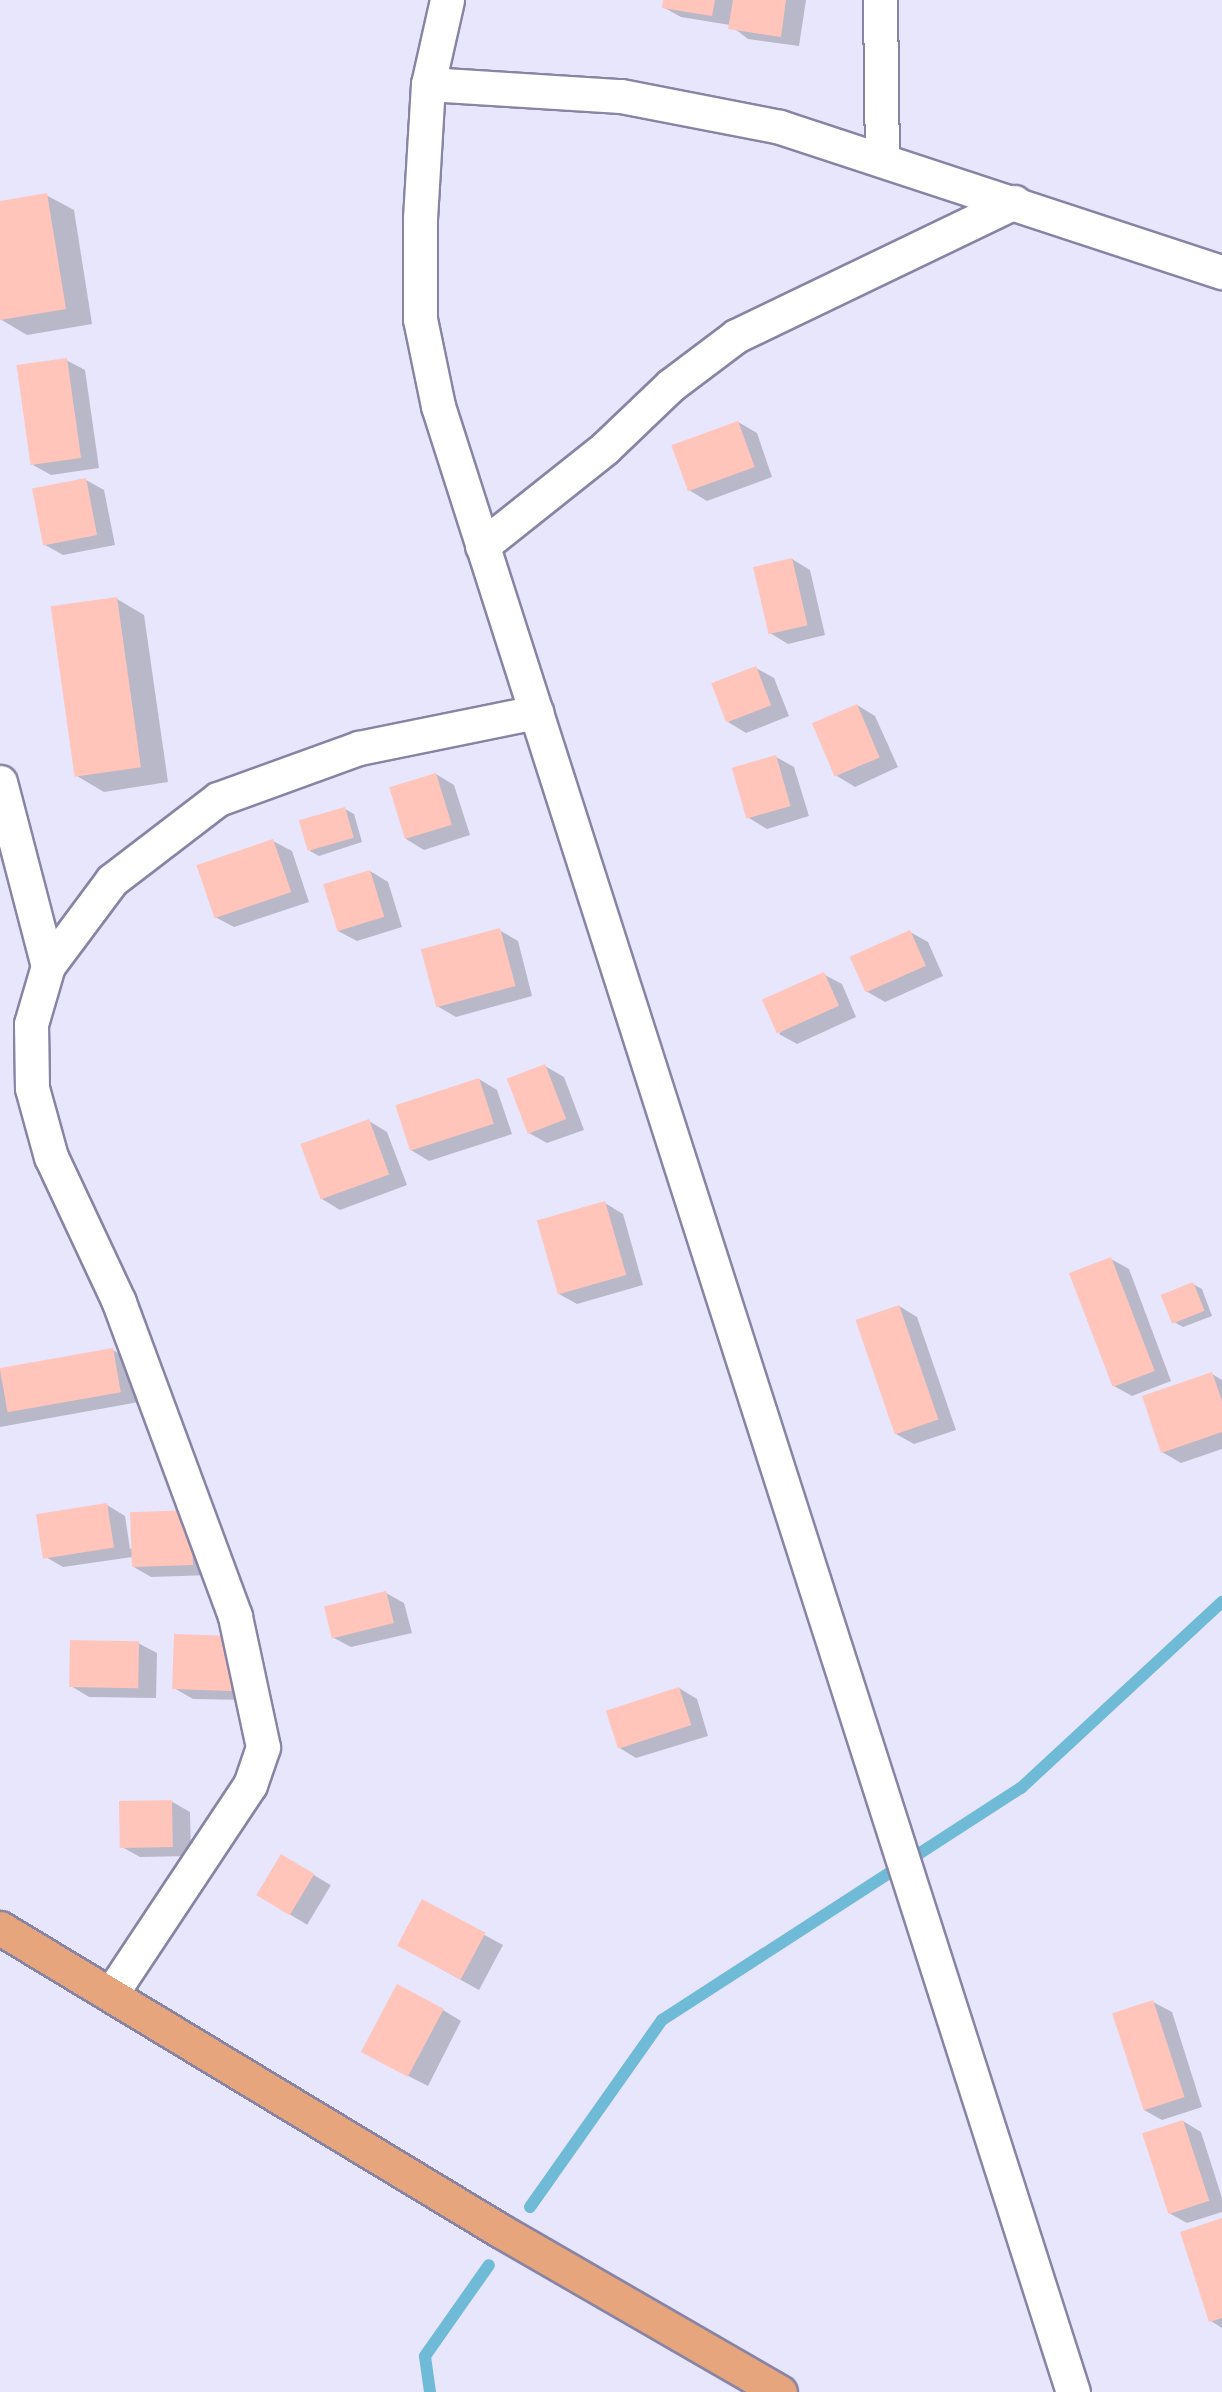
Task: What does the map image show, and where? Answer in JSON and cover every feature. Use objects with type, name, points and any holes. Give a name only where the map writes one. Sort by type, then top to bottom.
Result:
[{"type":"main road","points":[[0,1928],[501,2231],[780,2392]]},
{"type":"street","points":[[447,0],[428,84],[420,218],[420,319],[438,406],[1073,2392]]},
{"type":"street","points":[[880,0],[882,160]]},
{"type":"street","points":[[428,84],[621,96],[780,127],[1222,272]]},
{"type":"street","points":[[482,546],[605,448],[670,385],[736,336],[1014,202]]},
{"type":"street","points":[[111,1994],[250,1785],[263,1747],[235,1616],[119,1302],[47,1145],[32,1088],[31,1024],[48,966],[112,880],[218,799],[359,748],[536,712]]},
{"type":"street","points":[[0,782],[48,966]]},
{"type":"building","points":[[663,0],[715,0],[712,16],[662,8]]},
{"type":"building","points":[[733,0],[786,0],[781,37],[728,29]]},
{"type":"building","points":[[47,193],[66,309],[0,320],[0,201]]},
{"type":"building","points":[[67,358],[81,458],[31,465],[16,365]]},
{"type":"building","points":[[738,421],[755,467],[688,491],[671,445]]},
{"type":"building","points":[[86,478],[97,535],[43,545],[32,488]]},
{"type":"building","points":[[792,558],[808,625],[769,634],[753,567]]},
{"type":"building","points":[[117,597],[141,767],[75,777],[51,606]]},
{"type":"building","points":[[756,666],[771,705],[726,722],[711,683]]},
{"type":"building","points":[[857,704],[880,757],[835,777],[812,723]]},
{"type":"building","points":[[776,755],[791,806],[746,819],[732,768]]},
{"type":"building","points":[[436,773],[452,825],[405,839],[389,787]]},
{"type":"building","points":[[345,807],[354,838],[308,851],[299,820]]},
{"type":"building","points":[[273,839],[291,892],[215,918],[196,865]]},
{"type":"building","points":[[370,870],[384,917],[337,931],[323,884]]},
{"type":"building","points":[[500,928],[516,986],[436,1007],[421,949]]},
{"type":"building","points":[[910,930],[926,966],[866,992],[850,957]]},
{"type":"building","points":[[824,972],[839,1006],[777,1033],[762,1000]]},
{"type":"building","points":[[545,1064],[566,1119],[528,1134],[507,1079]]},
{"type":"building","points":[[479,1078],[494,1124],[410,1151],[395,1105]]},
{"type":"building","points":[[369,1119],[389,1174],[321,1199],[300,1144]]},
{"type":"building","points":[[605,1201],[626,1275],[558,1295],[537,1221]]},
{"type":"building","points":[[1111,1257],[1155,1371],[1113,1387],[1069,1273]]},
{"type":"building","points":[[1193,1282],[1205,1311],[1172,1324],[1161,1295]]},
{"type":"building","points":[[899,1305],[938,1419],[895,1434],[856,1320]]},
{"type":"building","points":[[113,1348],[121,1392],[8,1412],[0,1368]]},
{"type":"building","points":[[1212,1372],[1222,1401],[1222,1432],[1161,1453],[1142,1396]]},
{"type":"building","points":[[107,1503],[114,1547],[43,1559],[36,1514]]},
{"type":"building","points":[[191,1510],[193,1565],[132,1567],[130,1512]]},
{"type":"building","points":[[386,1591],[394,1623],[332,1639],[324,1606]]},
{"type":"building","points":[[174,1634],[233,1636],[231,1691],[172,1689]]},
{"type":"building","points":[[70,1640],[139,1641],[138,1688],[69,1687]]},
{"type":"building","points":[[679,1687],[691,1725],[618,1749],[606,1711]]},
{"type":"building","points":[[172,1800],[173,1847],[120,1848],[119,1801]]},
{"type":"building","points":[[281,1854],[314,1874],[290,1915],[256,1895]]},
{"type":"building","points":[[422,1899],[486,1933],[461,1980],[397,1946]]},
{"type":"building","points":[[397,1984],[444,2009],[408,2077],[361,2052]]},
{"type":"building","points":[[1153,2000],[1185,2097],[1144,2110],[1112,2013]]},
{"type":"building","points":[[1183,2120],[1209,2201],[1168,2214],[1142,2133]]},
{"type":"building","points":[[1222,2218],[1222,2318],[1209,2322],[1180,2232]]},
{"type":"waterway","points":[[530,2207],[662,2020],[1021,1788],[1222,1602]]},
{"type":"waterway","points":[[430,2392],[425,2356],[489,2265]]}]
